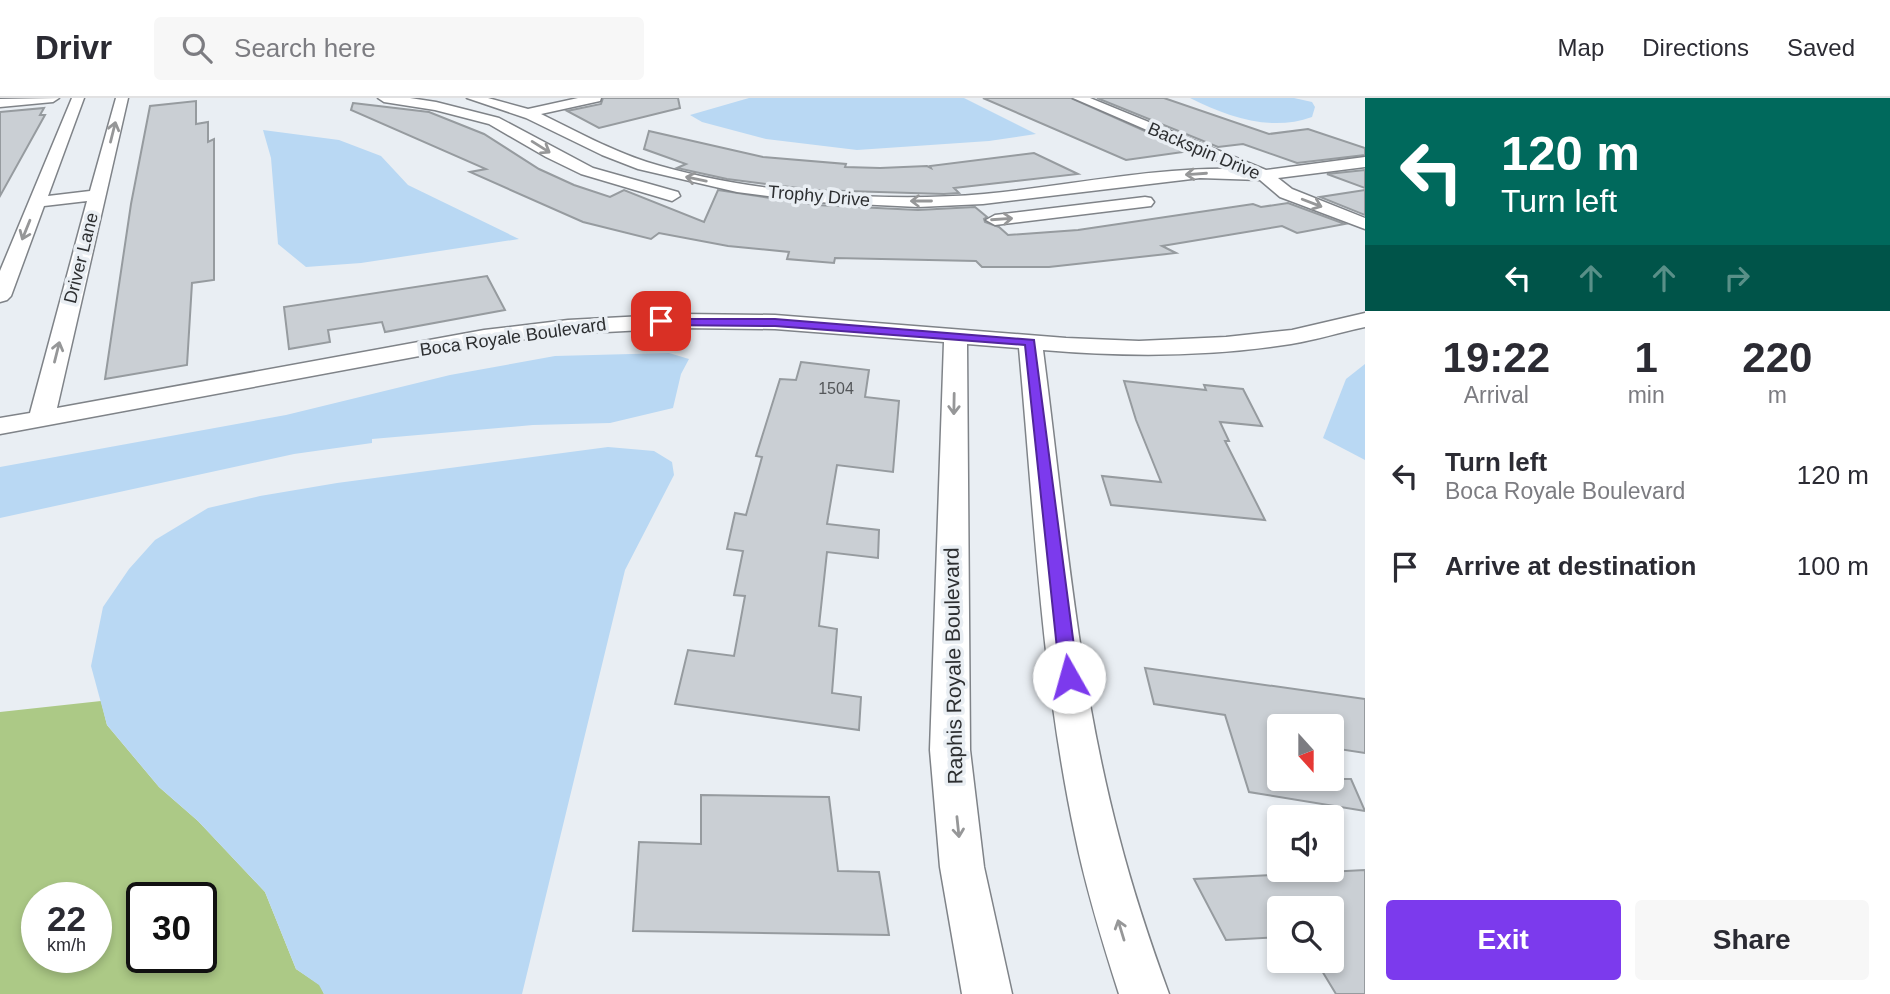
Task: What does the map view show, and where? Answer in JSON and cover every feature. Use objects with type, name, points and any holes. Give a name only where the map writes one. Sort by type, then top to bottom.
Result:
[{"type":"street","points":[[0,103],[53,98]]},
{"type":"street","points":[[0,296],[78,98]]},
{"type":"street","name":"Driver Lane","points":[[41,419],[122,98]]},
{"type":"street","points":[[384,98],[447,108],[494,121],[587,171],[622,183],[690,199]]},
{"type":"street","name":"Trophy Drive","points":[[473,98],[528,113],[607,152],[644,166],[737,187],[831,198],[961,200],[1034,194],[1200,173],[1265,175],[1365,162]]},
{"type":"street","points":[[494,121],[595,98]]},
{"type":"street","name":"Backspin Drive","points":[[1079,98],[1265,175],[1286,193],[1365,224]]},
{"type":"street","points":[[1265,175],[1322,186]]},
{"type":"street","name":"Trophy Drive","points":[[1223,191],[1237,189],[1265,175]]},
{"type":"street","points":[[37,202],[97,195]]},
{"type":"street","points":[[828,218],[831,198]]},
{"type":"street","points":[[979,220],[1043,216],[1169,199]]},
{"type":"street","name":"Boca Royale Boulevard","points":[[0,426],[484,337],[568,327],[641,322],[729,321],[1139,348],[1226,344],[1292,337],[1365,320]]},
{"type":"street","name":"Raphis Royale Boulevard","points":[[956,336],[951,524],[950,750],[962,867],[987,994]]},
{"type":"street","points":[[1030,342],[1076,731],[1104,873],[1144,994]]},
{"type":"green space","points":[[101,701],[107,725],[159,787],[198,821],[265,892],[296,969],[320,985],[324,994],[0,994],[0,712]]},
{"type":"water","points":[[749,98],[964,98],[1036,134],[989,141],[857,150],[766,139],[702,122],[690,115]]},
{"type":"water","points":[[1190,98],[1294,98],[1312,102],[1315,107],[1312,117],[1265,123],[1219,111]]},
{"type":"water","points":[[263,130],[339,140],[381,156],[408,185],[519,239],[361,263],[306,267],[278,244],[271,158]]},
{"type":"water","points":[[669,353],[689,359],[681,374],[673,408],[610,423],[533,425],[372,439],[372,443],[294,454],[0,518],[0,467],[286,415],[450,375],[555,356]]},
{"type":"water","points":[[1365,364],[1365,460],[1323,438],[1346,379]]},
{"type":"water","points":[[608,447],[654,451],[672,462],[674,475],[625,570],[522,994],[324,994],[319,985],[296,969],[265,892],[198,821],[159,787],[107,725],[91,666],[103,607],[129,569],[155,540],[208,508],[337,483]]},
{"type":"building","points":[[603,98],[678,98],[680,108],[599,128],[567,111],[601,104]]},
{"type":"building","points":[[983,98],[1071,98],[1190,151],[1126,160]]},
{"type":"building","points":[[1097,98],[1164,98],[1269,134],[1308,129],[1365,148],[1365,155],[1297,163],[1243,144],[1218,147]]},
{"type":"building","points":[[196,101],[196,124],[208,122],[208,142],[214,139],[214,280],[192,283],[187,365],[105,379],[131,204],[150,106]]},
{"type":"building","points":[[353,103],[429,112],[484,134],[539,169],[574,185],[610,197],[624,190],[704,222],[718,190],[816,205],[918,210],[975,207],[987,217],[985,222],[999,227],[1008,235],[1078,230],[1253,204],[1261,207],[1288,203],[1345,224],[1297,233],[1282,226],[1162,246],[1176,253],[1049,267],[982,267],[976,261],[835,258],[834,263],[787,259],[789,252],[728,246],[659,233],[651,239],[583,222],[470,172],[486,169],[351,110]]},
{"type":"building","points":[[44,108],[40,115],[45,115],[0,196],[0,112]]},
{"type":"building","points":[[649,131],[763,157],[846,164],[845,167],[931,168],[930,166],[1034,153],[1078,174],[954,188],[959,193],[944,194],[814,190],[727,179],[677,168],[686,164],[644,149]]},
{"type":"building","points":[[1365,170],[1365,188],[1327,174]]},
{"type":"building","points":[[1365,190],[1365,215],[1320,197]]},
{"type":"building","points":[[487,276],[505,310],[385,332],[382,322],[328,330],[330,342],[289,349],[284,307]]},
{"type":"building","points":[[801,362],[869,370],[865,397],[899,401],[893,472],[837,465],[827,524],[879,530],[878,558],[827,552],[819,626],[837,629],[832,693],[861,697],[859,730],[675,704],[688,650],[734,656],[745,596],[734,595],[743,551],[727,549],[735,513],[746,515],[762,457],[756,456],[780,379],[796,380]]},
{"type":"building","points":[[1124,381],[1206,390],[1204,385],[1243,389],[1262,426],[1220,422],[1229,441],[1225,441],[1265,520],[1111,505],[1102,476],[1161,482],[1136,420]]},
{"type":"building","points":[[1145,668],[1365,699],[1365,753],[1344,750],[1344,714],[1267,714],[1267,791],[1344,791],[1344,779],[1351,779],[1365,811],[1344,808],[1344,805],[1328,805],[1249,792],[1225,715],[1154,704]]},
{"type":"building","points":[[701,795],[829,797],[838,871],[879,872],[889,935],[633,931],[639,842],[701,844]]},
{"type":"building","points":[[1365,870],[1365,994],[1336,994],[1323,973],[1344,973],[1344,896],[1267,896],[1267,938],[1226,940],[1194,879],[1267,875],[1267,882],[1344,882],[1344,871]]},
{"type":"route","points":[[661,321],[775,323],[1030,342],[1069,677]]}]
